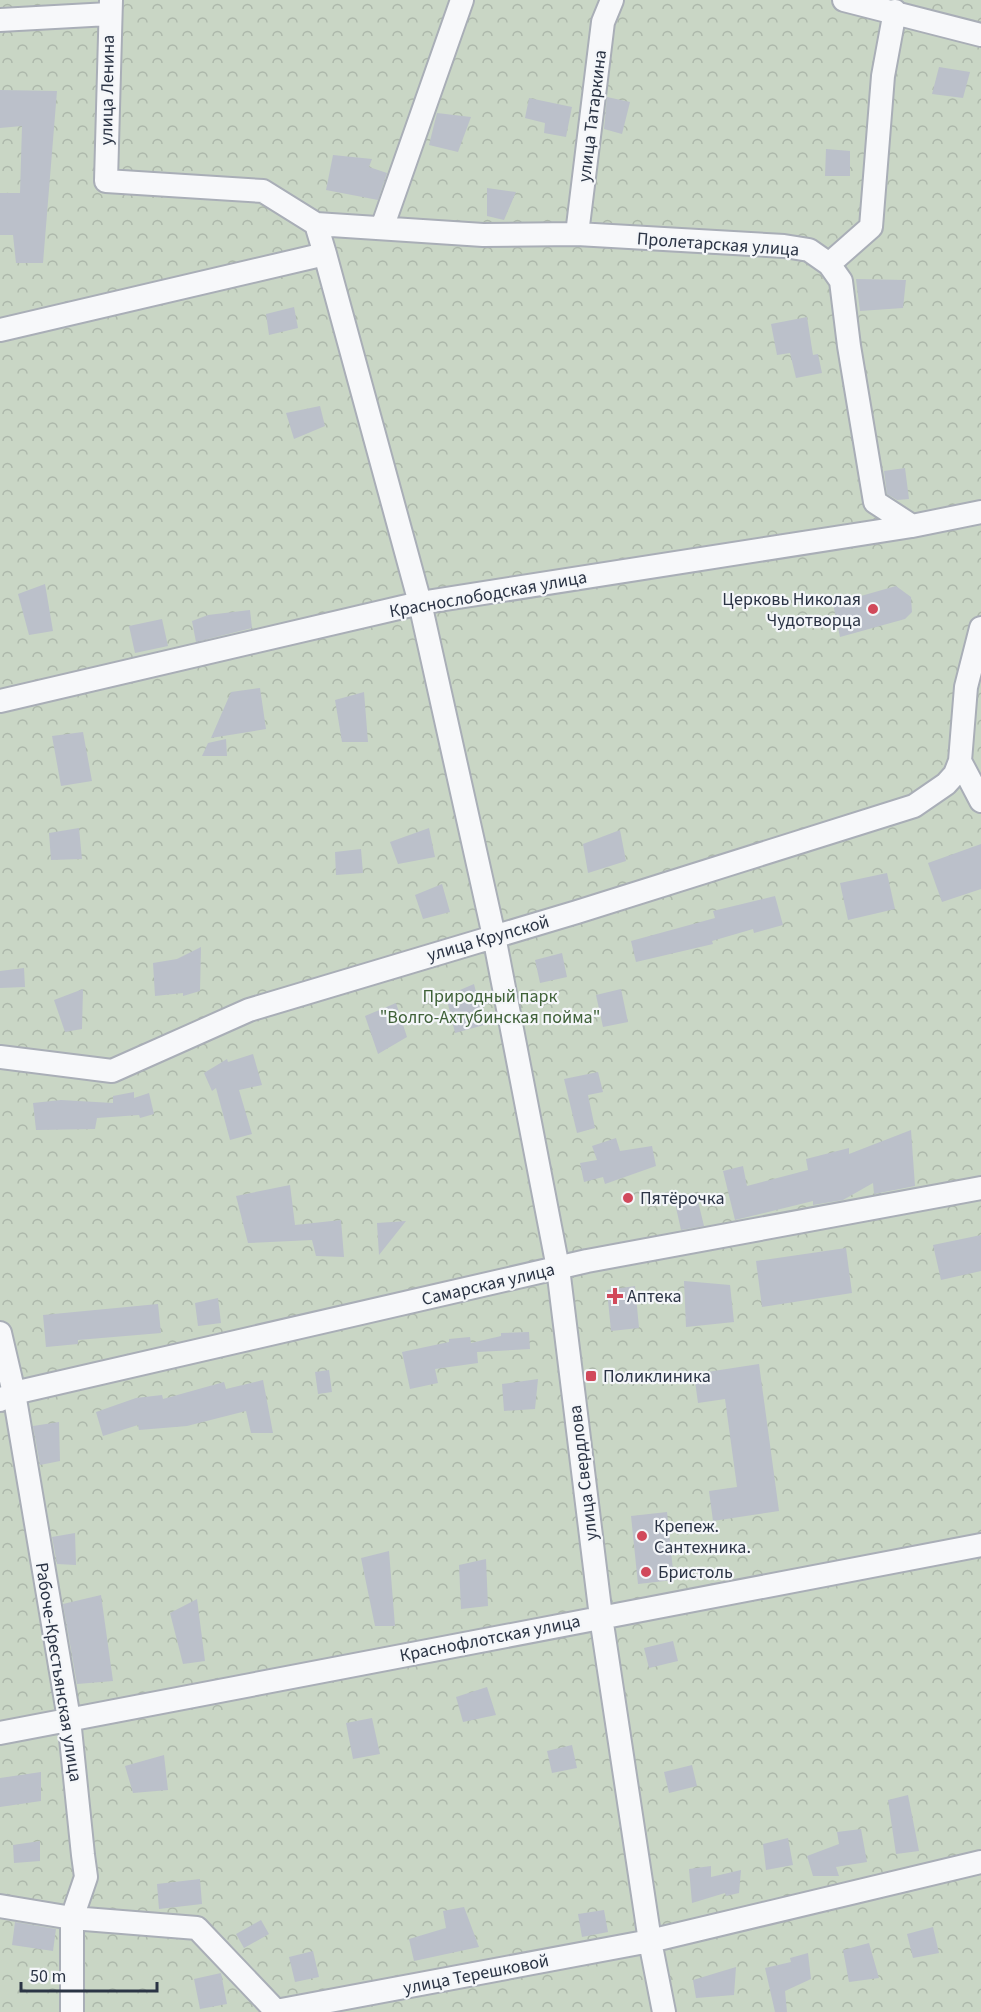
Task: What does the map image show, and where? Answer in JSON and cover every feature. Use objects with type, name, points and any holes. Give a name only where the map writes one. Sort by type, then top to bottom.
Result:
[{"type":"street","points":[[382,228],[462,0]]},
{"type":"street","name":"улица Татаркина","points":[[577,234],[603,22],[612,0]]},
{"type":"street","points":[[844,0],[895,11],[981,35]]},
{"type":"street","points":[[0,20],[110,7]]},
{"type":"street","name":"улица Ленина","points":[[110,7],[106,181],[264,191],[316,224]]},
{"type":"street","points":[[895,11],[883,76],[872,227],[829,264],[841,281],[849,346],[875,502],[912,526]]},
{"type":"street","name":"Пролетарская улица","points":[[316,224],[483,235],[577,234],[784,246],[809,250],[829,264]]},
{"type":"street","name":"улица Свердлова","points":[[316,224],[420,603],[494,936],[558,1268],[601,1617],[650,1941],[664,2012]]},
{"type":"street","points":[[0,330],[325,254]]},
{"type":"street","name":"Краснослободская улица","points":[[0,700],[420,603],[912,526],[981,512]]},
{"type":"street","points":[[981,628],[966,687],[960,761],[981,801]]},
{"type":"street","name":"улица Крупской","points":[[0,1057],[112,1071],[249,1010],[914,806],[946,784],[960,761]]},
{"type":"street","name":"Самарская улица","points":[[7,1397],[558,1268],[981,1188]]},
{"type":"street","name":"Рабоче-Крестьянская улица","points":[[0,1333],[7,1397],[69,1719],[86,1876],[72,1918],[72,2012]]},
{"type":"street","name":"Краснофлотская улица","points":[[0,1733],[981,1545]]},
{"type":"street","name":"улица Терешковой","points":[[0,1906],[72,1918],[197,1928],[277,2012],[650,1941],[981,1862]]},
{"type":"green space","name":"Природный парк \"Волго-Ахтубинская пойма\"","points":[[0,0],[981,0],[981,2012],[0,2012]]},
{"type":"building","points":[[939,67],[970,72],[963,98],[932,94]]},
{"type":"building","points":[[0,90],[57,91],[43,263],[16,263],[13,235],[0,235],[0,193],[20,193],[22,126],[0,128]]},
{"type":"building","points":[[607,97],[630,102],[622,134],[604,129]]},
{"type":"building","points":[[529,98],[572,107],[566,137],[544,133],[545,123],[525,118]]},
{"type":"building","points":[[437,113],[471,117],[458,152],[429,145]]},
{"type":"building","points":[[826,149],[850,151],[850,176],[825,176]]},
{"type":"building","points":[[333,155],[372,159],[369,167],[387,173],[378,200],[326,190]]},
{"type":"building","points":[[487,188],[516,192],[504,220],[487,216]]},
{"type":"building","points":[[856,279],[906,280],[903,308],[860,311]]},
{"type":"building","points":[[294,307],[298,328],[269,335],[266,314]]},
{"type":"building","points":[[807,317],[813,355],[818,354],[822,373],[796,378],[790,353],[777,355],[771,324]]},
{"type":"building","points":[[320,406],[325,426],[294,439],[286,413]]},
{"type":"building","points":[[905,468],[909,499],[897,500],[887,494],[884,471]]},
{"type":"building","points":[[45,584],[53,631],[29,635],[18,594]]},
{"type":"building","name":"Церковь Николая Чудотворца","points":[[896,586],[911,597],[912,612],[905,619],[840,637],[833,604]]},
{"type":"building","points":[[250,610],[252,628],[196,642],[192,621],[208,615]]},
{"type":"building","points":[[162,619],[168,646],[135,653],[129,626]]},
{"type":"building","points":[[260,688],[266,729],[211,738],[231,692]]},
{"type":"building","points":[[364,692],[368,742],[342,742],[335,700]]},
{"type":"building","points":[[83,732],[92,781],[61,786],[52,736]]},
{"type":"building","points":[[226,739],[227,756],[202,756],[208,743]]},
{"type":"building","points":[[79,828],[82,859],[51,860],[49,833]]},
{"type":"building","points":[[429,828],[435,857],[398,864],[390,842]]},
{"type":"building","points":[[620,830],[626,861],[588,873],[583,844]]},
{"type":"building","points":[[981,844],[981,889],[942,902],[928,863]]},
{"type":"building","points":[[361,849],[363,873],[336,875],[335,852]]},
{"type":"building","points":[[887,873],[895,909],[848,920],[840,883]]},
{"type":"building","points":[[442,884],[450,912],[423,919],[415,895]]},
{"type":"building","points":[[775,896],[783,925],[754,933],[753,929],[712,941],[713,944],[636,962],[631,941],[715,918],[713,911]]},
{"type":"building","points":[[201,947],[200,991],[183,996],[183,993],[155,996],[153,963],[177,959]]},
{"type":"building","points":[[562,953],[567,977],[540,983],[535,960]]},
{"type":"building","points":[[24,968],[25,987],[0,988],[0,971]]},
{"type":"building","points":[[474,984],[484,1025],[455,1033],[446,996]]},
{"type":"building","points":[[83,989],[82,1029],[65,1032],[54,1000]]},
{"type":"building","points":[[621,989],[628,1022],[603,1027],[596,995]]},
{"type":"building","points":[[396,1003],[407,1037],[378,1054],[365,1016]]},
{"type":"building","points":[[253,1054],[262,1085],[239,1090],[252,1134],[230,1140],[216,1088],[212,1091],[204,1073],[227,1059],[228,1062]]},
{"type":"building","points":[[598,1072],[603,1092],[588,1095],[595,1128],[577,1133],[564,1079]]},
{"type":"building","points":[[134,1092],[134,1098],[149,1093],[154,1114],[140,1118],[139,1115],[97,1118],[95,1129],[36,1130],[33,1103],[61,1100],[113,1103],[113,1096]]},
{"type":"building","points":[[911,1130],[915,1186],[874,1194],[873,1183],[843,1200],[813,1205],[813,1201],[735,1220],[723,1171],[743,1166],[747,1186],[808,1170],[806,1159],[849,1148],[849,1154]]},
{"type":"building","points":[[616,1138],[620,1151],[652,1146],[656,1166],[605,1184],[603,1177],[584,1182],[580,1163],[597,1160],[592,1146]]},
{"type":"building","points":[[290,1185],[295,1225],[341,1220],[344,1257],[316,1256],[312,1240],[248,1243],[236,1196]]},
{"type":"building","points":[[697,1197],[704,1226],[681,1230],[675,1203]]},
{"type":"building","points":[[406,1221],[379,1255],[377,1223]]},
{"type":"building","points":[[981,1235],[981,1271],[941,1280],[933,1245]]},
{"type":"building","points":[[846,1248],[852,1293],[762,1307],[756,1261]]},
{"type":"building","points":[[684,1281],[730,1285],[734,1322],[686,1327]]},
{"type":"building","points":[[635,1286],[639,1328],[611,1331],[607,1290]]},
{"type":"building","points":[[218,1298],[221,1323],[198,1326],[195,1303]]},
{"type":"building","points":[[158,1304],[161,1333],[78,1340],[78,1344],[46,1347],[43,1315]]},
{"type":"building","points":[[529,1332],[530,1349],[477,1352],[478,1363],[435,1369],[438,1383],[410,1389],[402,1352],[449,1342],[449,1339],[470,1337],[471,1343],[501,1336],[501,1333]]},
{"type":"building","points":[[759,1364],[779,1511],[713,1521],[709,1491],[737,1487],[725,1399],[698,1403],[694,1374]]},
{"type":"building","points":[[329,1370],[332,1392],[318,1394],[315,1372]]},
{"type":"building","points":[[538,1379],[535,1409],[504,1411],[502,1384]]},
{"type":"building","points":[[263,1380],[273,1433],[251,1433],[246,1411],[187,1426],[139,1430],[138,1425],[103,1436],[96,1412],[136,1398],[162,1395],[163,1399],[224,1382],[226,1389]]},
{"type":"building","points":[[59,1422],[60,1461],[40,1465],[33,1426]]},
{"type":"building","points":[[667,1512],[674,1580],[638,1584],[631,1516]]},
{"type":"building","points":[[75,1533],[76,1565],[57,1564],[52,1537]]},
{"type":"building","points":[[389,1551],[395,1626],[375,1626],[361,1558]]},
{"type":"building","points":[[486,1559],[488,1606],[461,1609],[459,1565]]},
{"type":"building","points":[[101,1595],[113,1681],[77,1684],[63,1604]]},
{"type":"building","points":[[197,1599],[205,1661],[183,1664],[170,1613]]},
{"type":"building","points":[[673,1641],[678,1661],[649,1668],[644,1648]]},
{"type":"building","points":[[487,1687],[496,1715],[463,1722],[456,1697]]},
{"type":"building","points":[[372,1718],[380,1754],[353,1759],[346,1723]]},
{"type":"building","points":[[572,1745],[577,1768],[552,1773],[547,1751]]},
{"type":"building","points":[[164,1755],[168,1790],[133,1793],[125,1766]]},
{"type":"building","points":[[692,1765],[697,1786],[669,1793],[664,1772]]},
{"type":"building","points":[[41,1772],[41,1801],[0,1807],[0,1778]]},
{"type":"building","points":[[908,1795],[919,1851],[896,1854],[888,1800]]},
{"type":"building","points":[[861,1829],[867,1862],[836,1867],[839,1876],[813,1876],[807,1856],[839,1844],[837,1832]]},
{"type":"building","points":[[788,1838],[793,1865],[766,1870],[763,1844]]},
{"type":"building","points":[[40,1841],[40,1861],[14,1863],[13,1845]]},
{"type":"building","points":[[711,1866],[711,1877],[741,1870],[739,1893],[726,1896],[725,1893],[692,1903],[689,1869]]},
{"type":"building","points":[[200,1879],[202,1904],[159,1909],[157,1884]]},
{"type":"building","points":[[464,1907],[479,1947],[414,1961],[409,1939],[446,1928],[443,1911]]},
{"type":"building","points":[[604,1910],[608,1932],[582,1937],[578,1914]]},
{"type":"building","points":[[261,1920],[269,1934],[244,1948],[236,1934]]},
{"type":"building","points":[[15,1922],[56,1929],[53,1951],[12,1945]]},
{"type":"building","points":[[933,1927],[939,1953],[913,1958],[907,1934]]},
{"type":"building","points":[[869,1943],[879,1978],[849,1982],[843,1950]]},
{"type":"building","points":[[313,1951],[319,1977],[295,1982],[289,1957]]},
{"type":"building","points":[[808,1953],[811,1979],[785,1991],[787,2012],[775,2012],[765,1968],[791,1962],[790,1958]]},
{"type":"building","points":[[736,1967],[734,1995],[696,1998],[693,1980]]},
{"type":"building","points":[[221,1973],[227,2004],[200,2009],[194,1979]]},
{"type":"place","name":"Церковь Николая Чудотворца","points":[[873,609]]},
{"type":"place","name":"Пятёрочка","points":[[628,1198]]},
{"type":"place","name":"Аптека","points":[[615,1296]]},
{"type":"place","name":"Поликлиника","points":[[591,1376]]},
{"type":"place","name":"Крепеж. Сантехника.","points":[[642,1536]]},
{"type":"place","name":"Бристоль","points":[[646,1572]]}]
